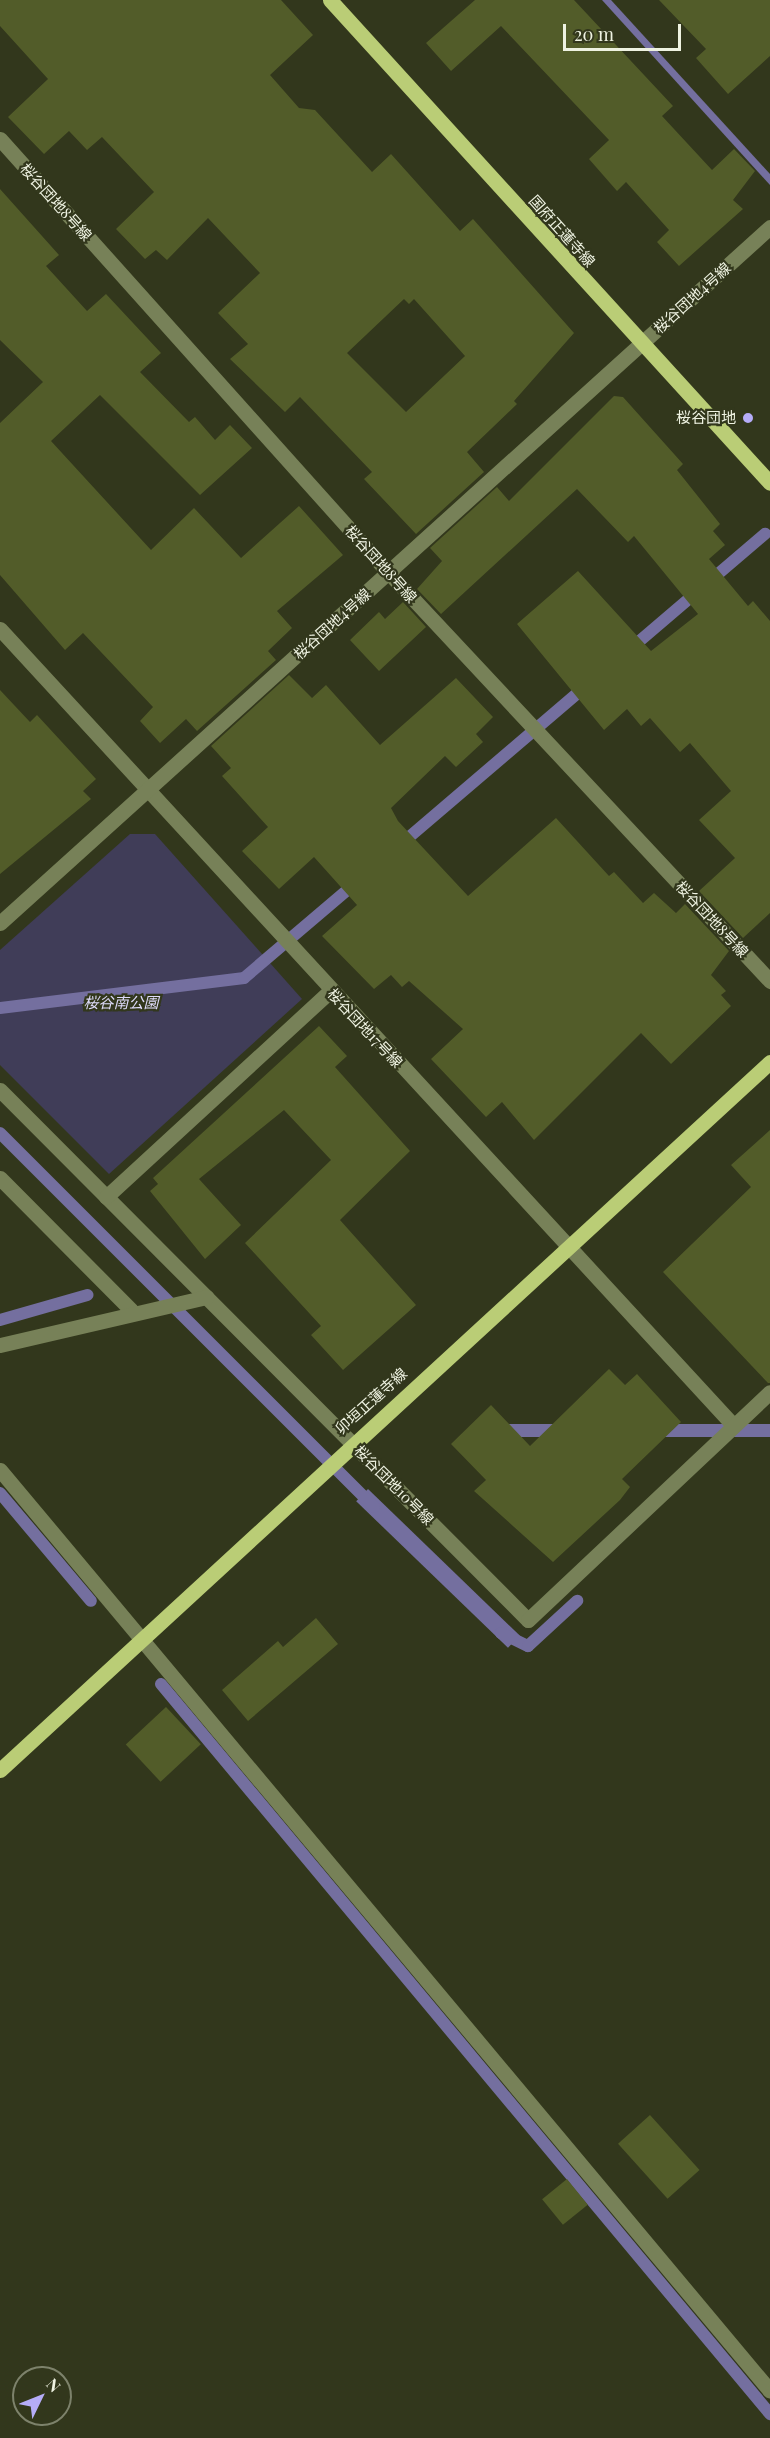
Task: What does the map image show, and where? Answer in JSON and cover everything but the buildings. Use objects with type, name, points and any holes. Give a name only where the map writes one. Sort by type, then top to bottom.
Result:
[{"type":"main road","name":"国府正蓮寺線","points":[[330,0],[641,345],[770,483]]},
{"type":"main road","name":"卯垣正蓮寺線","points":[[0,1770],[352,1443],[770,1062]]},
{"type":"street","name":"桜谷団地8号線","points":[[0,140],[388,572],[770,981]]},
{"type":"street","name":"桜谷団地4号線","points":[[0,923],[148,792],[770,227]]},
{"type":"street","name":"桜谷団地17号線","points":[[0,629],[733,1425]]},
{"type":"street","points":[[106,1197],[331,990]]},
{"type":"street","name":"桜谷団地10号線","points":[[0,1090],[528,1620],[770,1392]]},
{"type":"street","points":[[0,1178],[131,1310]]},
{"type":"street","points":[[0,1345],[131,1310],[206,1297]]},
{"type":"street","points":[[0,1470],[770,2391]]},
{"type":"green space","name":"桜谷南公園","points":[[130,834],[155,834],[302,999],[109,1174],[0,1065],[0,950]]},
{"type":"shaded area","points":[[602,0],[611,0],[770,174],[770,185]]},
{"type":"shaded area","points":[[493,1424],[770,1424],[770,1437],[493,1437]]},
{"type":"shaded area","points":[[368,1489],[520,1636],[508,1648],[356,1501]]},
{"type":"waterway","points":[[629,650],[765,534]]},
{"type":"waterway","points":[[401,844],[586,686]]},
{"type":"waterway","points":[[0,1008],[244,978],[358,881]]},
{"type":"waterway","points":[[0,1133],[374,1507]]},
{"type":"waterway","points":[[0,1320],[87,1295]]},
{"type":"waterway","points":[[0,1493],[91,1601]]},
{"type":"waterway","points":[[501,1633],[528,1646],[577,1601]]},
{"type":"waterway","points":[[161,1684],[770,2414]]},
{"type":"place","name":"桜谷団地","points":[[748,418]]}]
